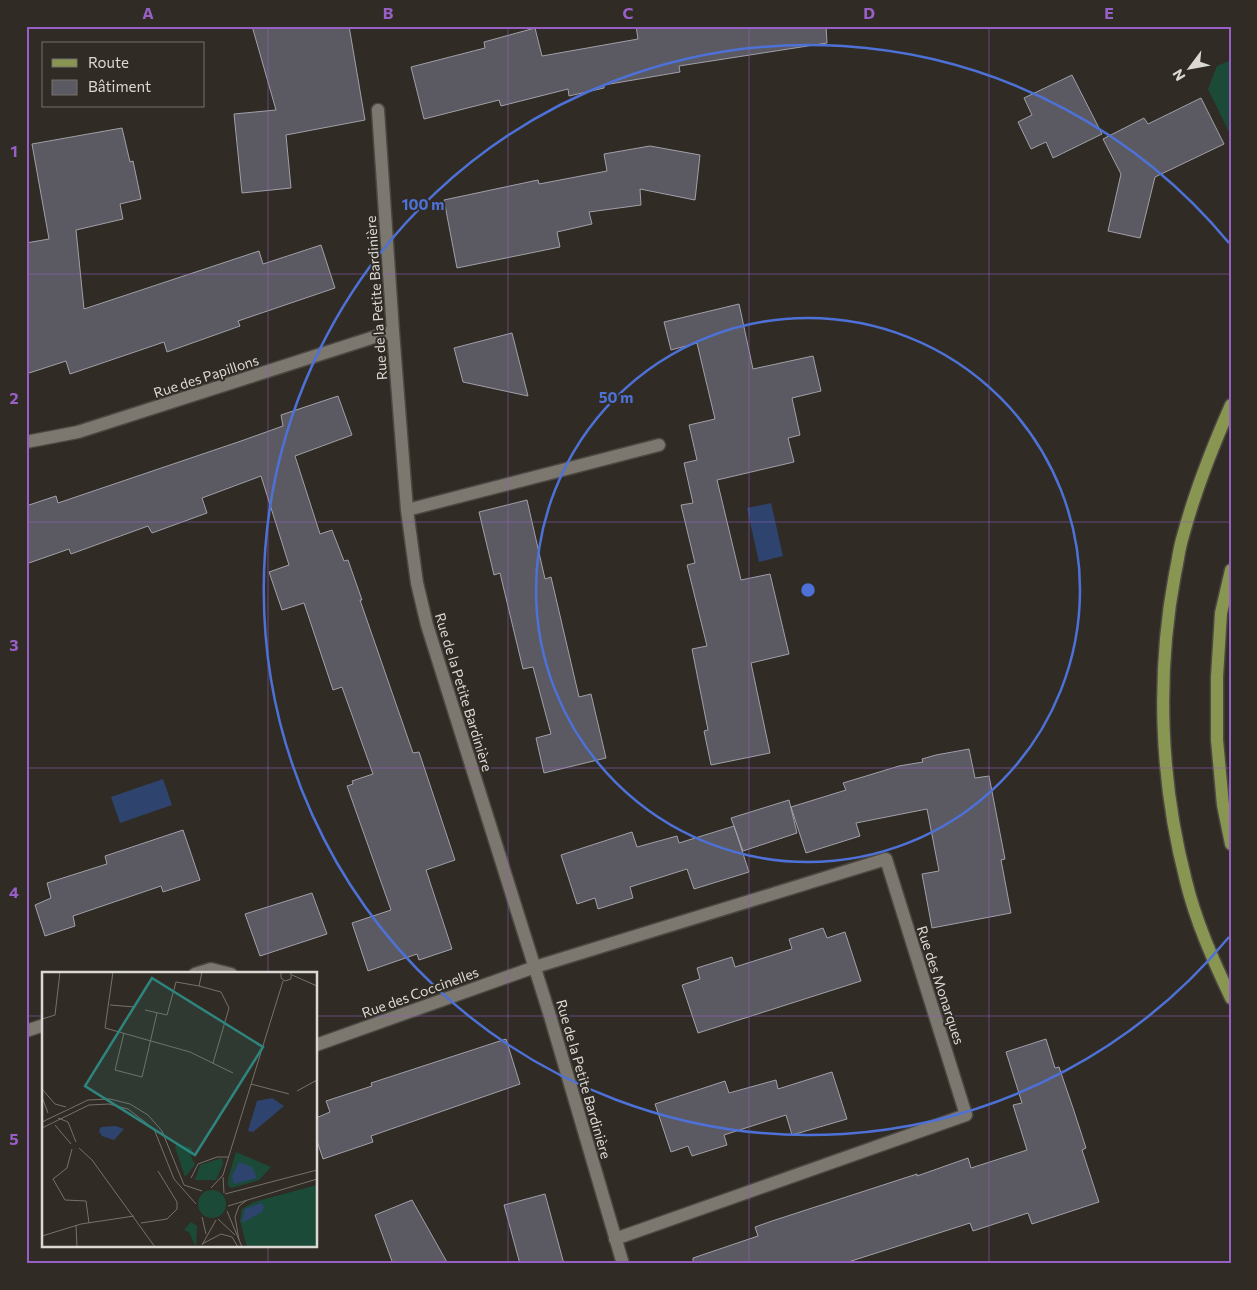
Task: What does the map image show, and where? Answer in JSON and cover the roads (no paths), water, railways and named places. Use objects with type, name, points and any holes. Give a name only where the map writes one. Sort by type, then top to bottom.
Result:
[{"type":"main road","points":[[1231,405],[1204,468],[1182,538],[1169,607],[1163,678],[1164,745],[1172,814],[1186,882],[1208,948],[1231,998]]},
{"type":"main road","points":[[1231,570],[1221,613],[1216,704],[1223,805],[1231,844]]},
{"type":"street","name":"Rue de la Petite Bardinière","points":[[378,110],[407,510],[417,583],[427,625],[535,967],[623,1264]]},
{"type":"street","name":"Rue des Papillons","points":[[26,442],[78,432],[393,331]]},
{"type":"street","points":[[407,510],[659,445]]},
{"type":"street","name":"Rue des Monarques","points":[[535,967],[886,859],[966,1115],[616,1240]]},
{"type":"street","name":"Rue des Coccinelles","points":[[318,1044],[535,967]]},
{"type":"street","points":[[201,972],[211,969],[223,972]]},
{"type":"street","points":[[26,1031],[42,1026]]},
{"type":"water","points":[[771,503],[783,556],[759,562],[747,508]]},
{"type":"water","points":[[163,779],[172,805],[120,823],[111,797]]}]
